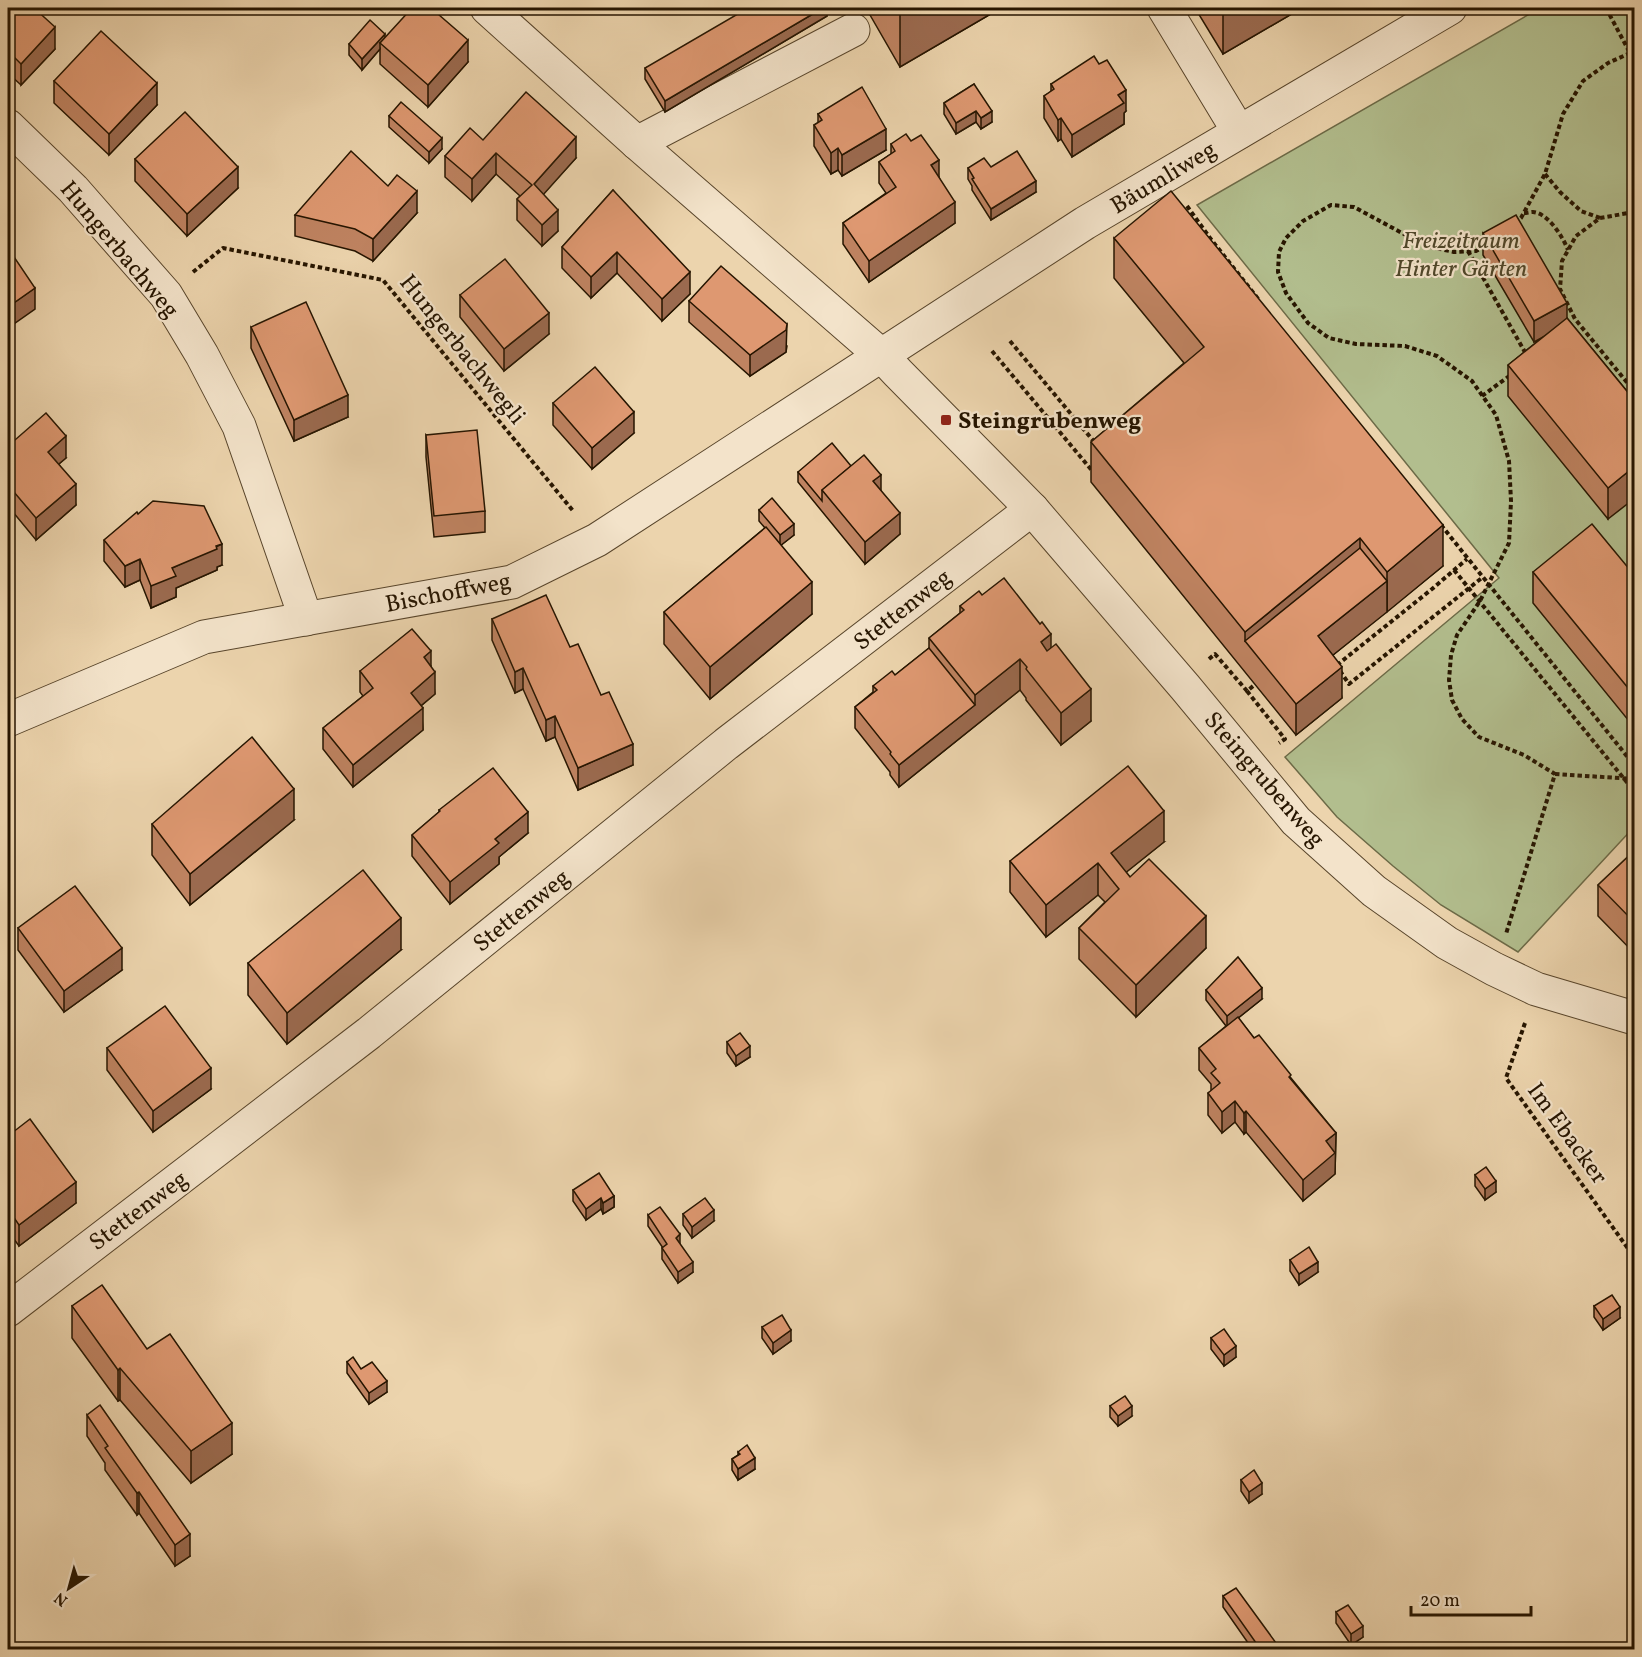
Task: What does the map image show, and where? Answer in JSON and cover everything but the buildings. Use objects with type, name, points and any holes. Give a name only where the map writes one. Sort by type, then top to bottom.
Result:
[{"type":"street","name":"Steingrubenweg","points":[[487,8],[882,357],[1032,509],[1181,682],[1296,821],[1374,891],[1447,943],[1494,969],[1536,989],[1635,1018]]},
{"type":"street","points":[[1164,8],[1239,132]]},
{"type":"street","name":"Bäumliweg","points":[[882,357],[1085,223],[1450,8]]},
{"type":"street","points":[[637,142],[853,30]]},
{"type":"street","name":"Hungerbachweg","points":[[8,126],[73,189],[166,295],[202,355],[239,426],[306,619]]},
{"type":"street","name":"Bischoffweg","points":[[8,720],[204,637],[512,582],[597,540],[882,357]]},
{"type":"street","name":"Stettenweg","points":[[8,1310],[369,1033],[726,744],[1032,509]]},
{"type":"path","points":[[1513,225],[1521,218],[1545,174],[1563,114],[1583,81],[1608,63],[1632,54],[1606,8]]},
{"type":"path","points":[[1545,174],[1560,192],[1581,211],[1600,218]]},
{"type":"path","points":[[1165,176],[1261,302]]},
{"type":"path","points":[[1491,242],[1476,251],[1454,252],[1426,246],[1354,207],[1331,205],[1303,221],[1286,238],[1279,252],[1278,272],[1286,293],[1308,323],[1329,338],[1356,344],[1405,346],[1437,356],[1472,381],[1496,415],[1509,461],[1509,543],[1480,602],[1456,634],[1449,680],[1452,700],[1461,719],[1479,737],[1524,755],[1555,774],[1635,779]]},
{"type":"path","points":[[1524,213],[1536,212],[1549,221],[1563,238],[1568,250]]},
{"type":"path","points":[[1635,212],[1600,218],[1576,236],[1563,261],[1560,289],[1575,319],[1635,391]]},
{"type":"path","name":"Hungerbachwegli","points":[[223,248],[383,280],[597,540]]},
{"type":"path","points":[[1468,251],[1530,359]]},
{"type":"path","points":[[1573,333],[1583,328]]},
{"type":"path","points":[[1010,341],[1098,446]]},
{"type":"path","points":[[992,351],[1097,477]]},
{"type":"path","points":[[1482,396],[1512,373]]},
{"type":"path","points":[[1438,522],[1635,765]]},
{"type":"path","points":[[1336,666],[1467,559]]},
{"type":"path","points":[[1454,570],[1635,791]]},
{"type":"path","points":[[1330,659],[1349,684],[1483,578]]},
{"type":"path","points":[[1181,682],[1215,654],[1285,739]]},
{"type":"path","points":[[1247,692],[1263,678]]},
{"type":"path","points":[[1494,969],[1555,774]]},
{"type":"path","name":"Im Ebacker","points":[[1536,989],[1506,1078],[1635,1257]]},
{"type":"green space","name":"Freizeitraum Hinter Gärten","points":[[1540,8],[1634,8],[1634,827],[1518,952],[1441,905],[1393,866],[1337,817],[1285,757],[1499,578],[1197,205]]},
{"type":"place","name":"Steingrubenweg","points":[[946,420]]}]
